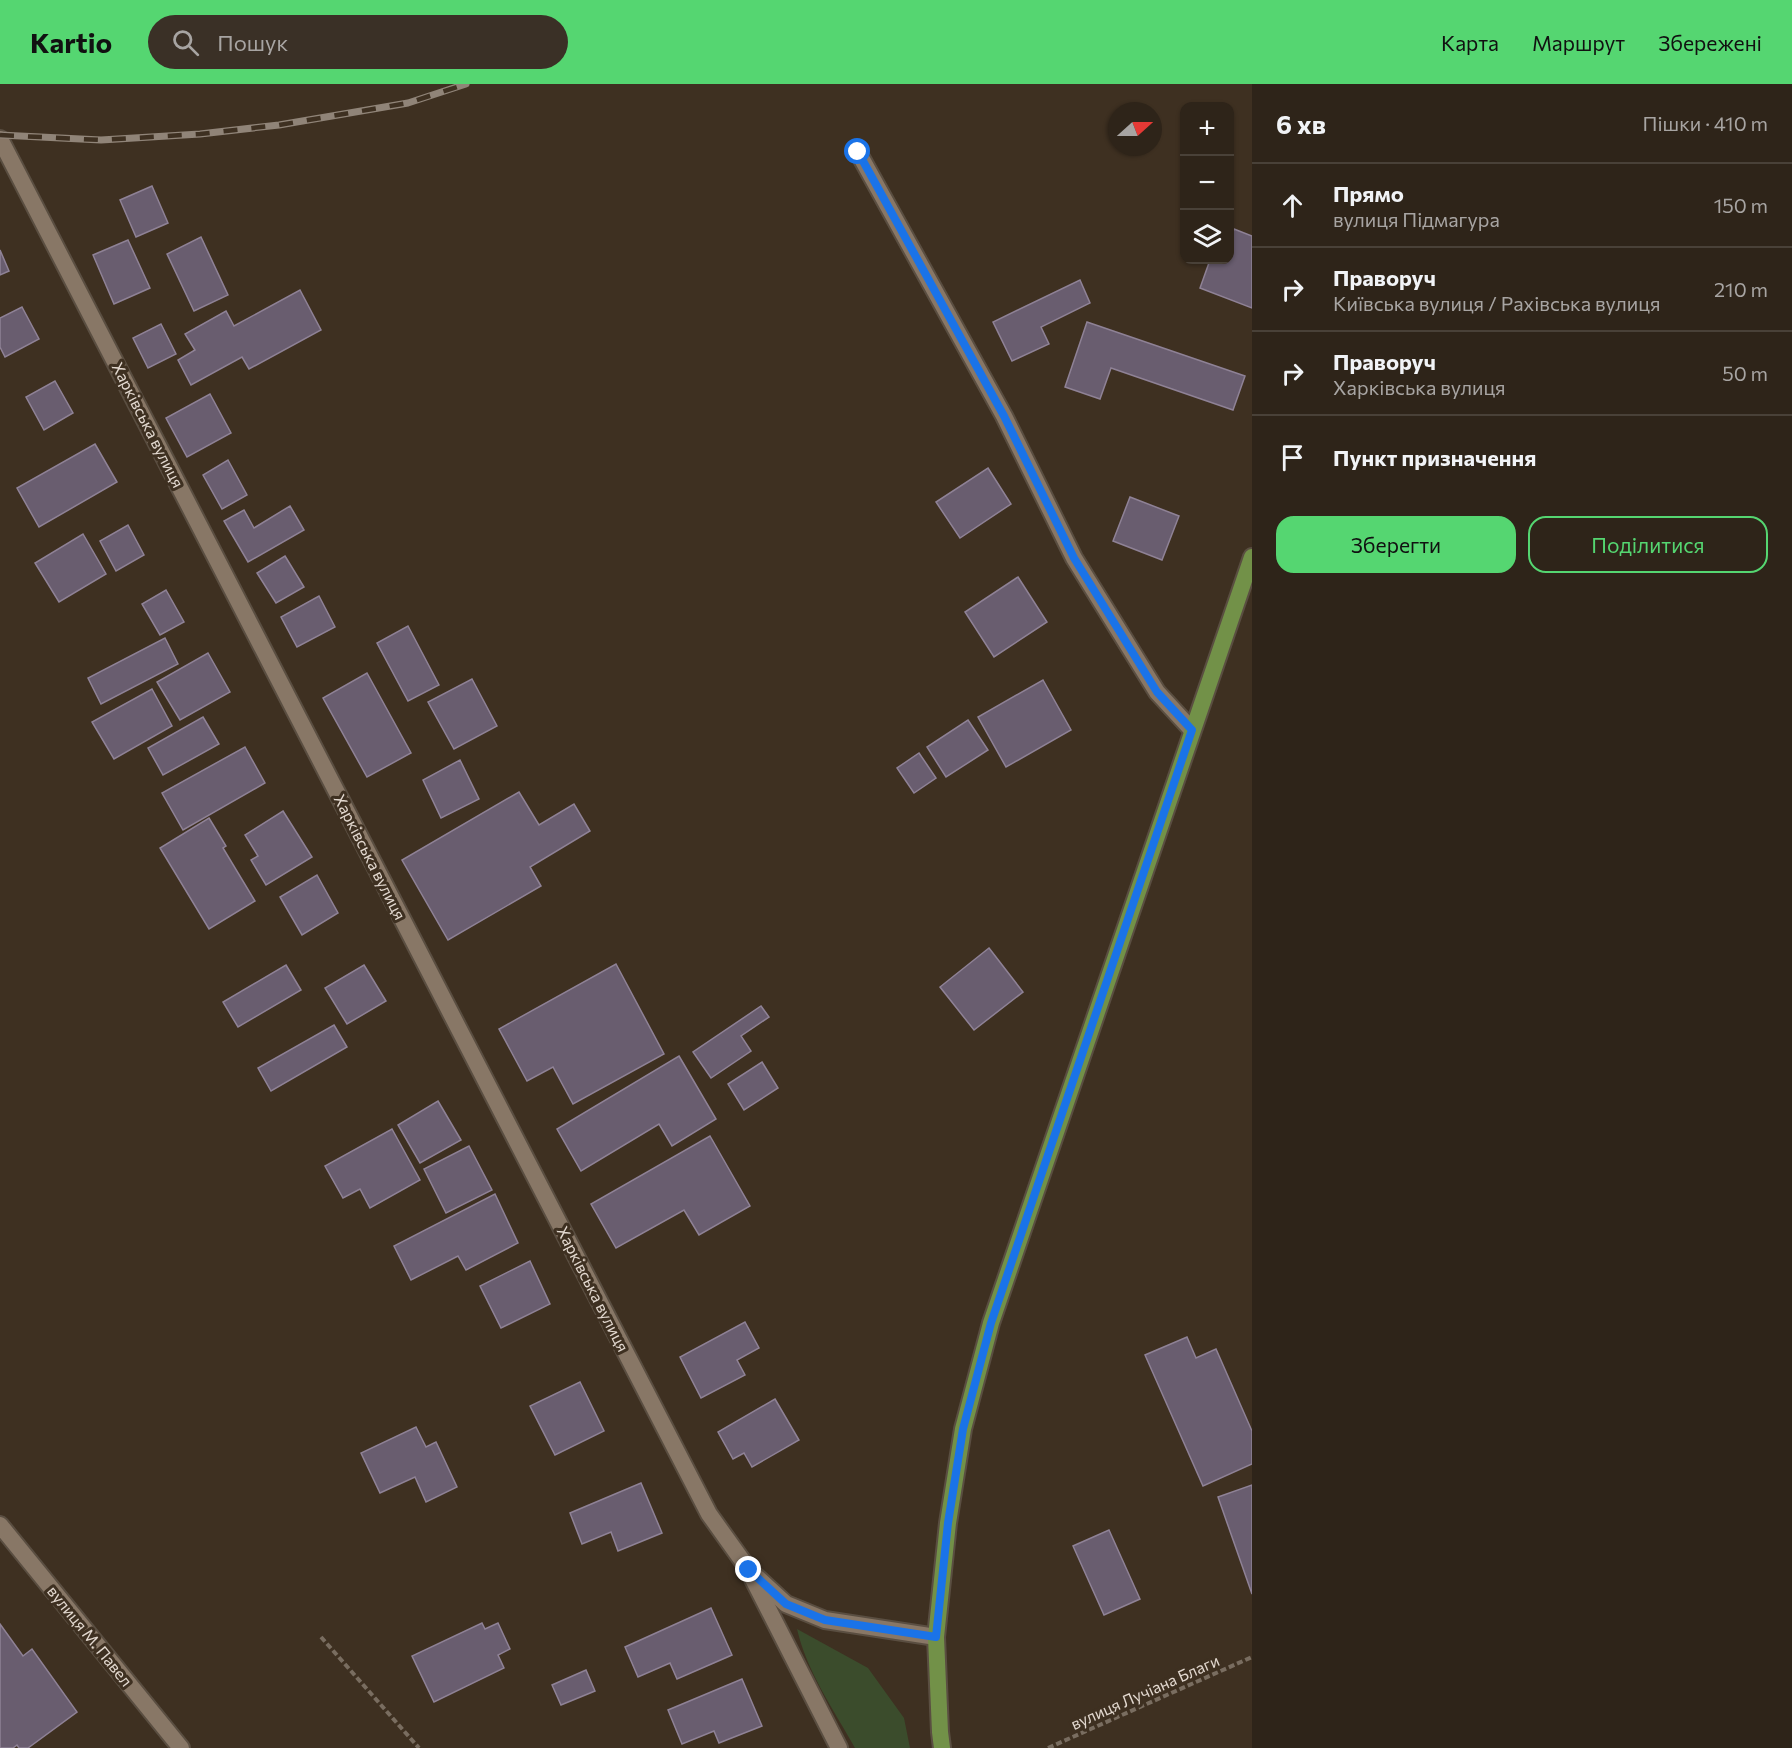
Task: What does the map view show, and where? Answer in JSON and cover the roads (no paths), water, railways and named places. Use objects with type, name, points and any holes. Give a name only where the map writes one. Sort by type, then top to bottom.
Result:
[{"type":"main road","points":[[942,1748],[936,1637],[948,1523],[963,1429],[991,1323],[1252,557]]},
{"type":"street","name":"Харківська вулиця","points":[[0,139],[709,1514],[749,1570],[839,1748]]},
{"type":"street","points":[[858,152],[1004,416],[1074,558],[1157,692],[1192,730]]},
{"type":"street","name":"вулиця М. Павел","points":[[0,1525],[181,1748]]},
{"type":"street","name":"Харківська вулиця","points":[[749,1570],[786,1604],[825,1620],[936,1637]]},
{"type":"railway","points":[[0,135],[101,140],[200,134],[279,125],[408,103],[466,84]]}]
